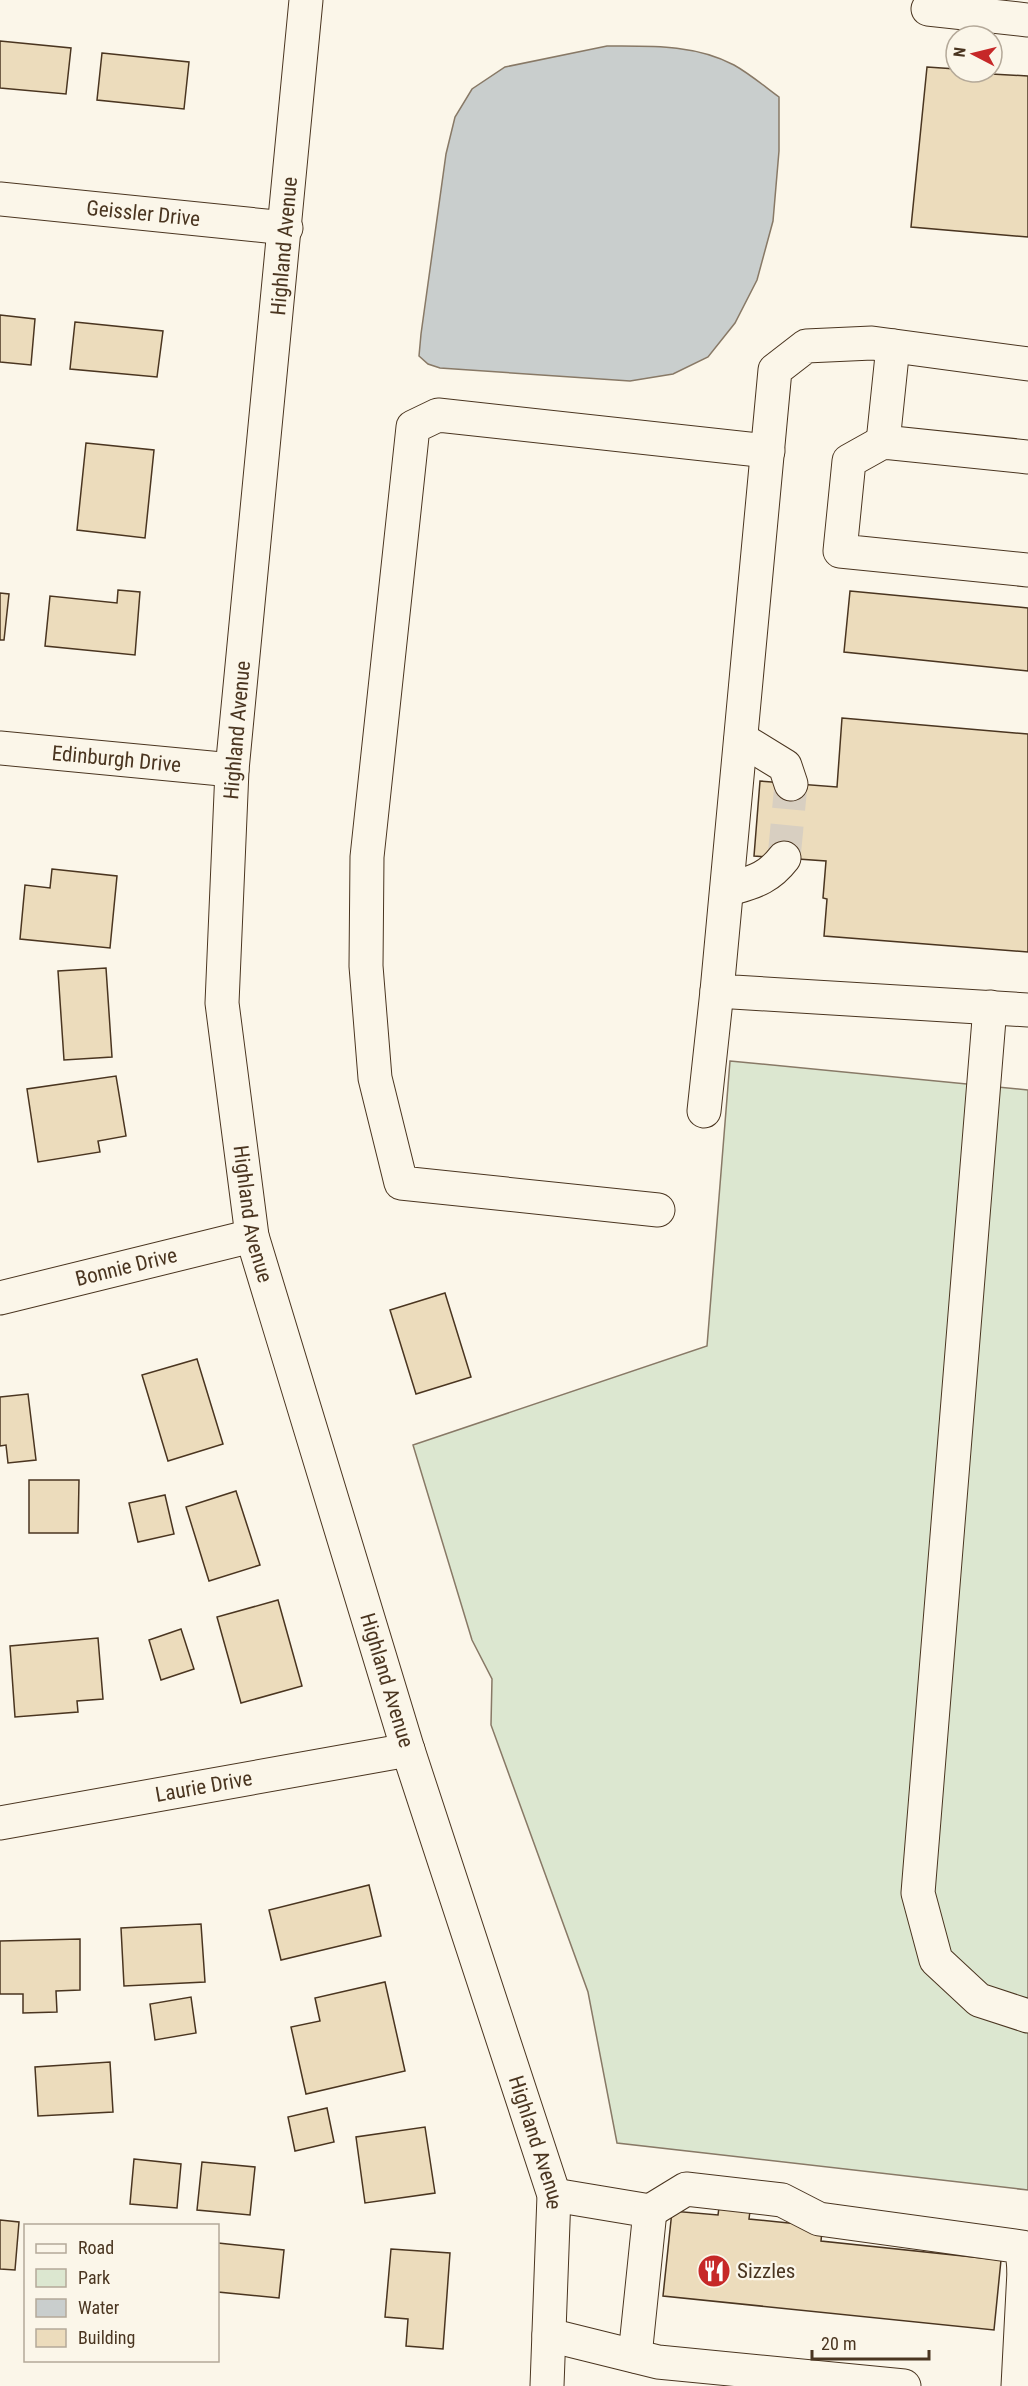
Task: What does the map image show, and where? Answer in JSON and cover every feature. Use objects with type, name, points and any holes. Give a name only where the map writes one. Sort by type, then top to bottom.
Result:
[{"type":"street","name":"Highland Avenue","points":[[306,0],[286,228],[232,770],[222,1003],[252,1236],[408,1750],[554,2195],[548,2386]]},
{"type":"street","points":[[928,9],[1014,12]]},
{"type":"street","name":"Geissler Drive","points":[[0,199],[286,228]]},
{"type":"street","points":[[704,1111],[727,890],[775,370],[806,346],[872,343],[1028,364]]},
{"type":"street","points":[[883,442],[893,346]]},
{"type":"street","points":[[658,1210],[401,1183],[375,1078],[366,966],[367,857],[413,427],[438,415],[768,451]]},
{"type":"street","points":[[1028,456],[883,442],[849,461],[840,551],[1028,570]]},
{"type":"street","points":[[741,738],[785,766],[791,784]]},
{"type":"street","name":"Edinburgh Drive","points":[[0,748],[232,770]]},
{"type":"street","points":[[727,890],[753,882],[773,872],[784,858]]},
{"type":"street","points":[[717,991],[1028,1010]]},
{"type":"street","points":[[990,1007],[918,1893],[936,1960],[979,2000],[1028,2016]]},
{"type":"street","name":"Bonnie Drive","points":[[0,1298],[252,1236]]},
{"type":"street","name":"Laurie Drive","points":[[0,1823],[408,1750]]},
{"type":"street","points":[[554,2195],[650,2211],[686,2189],[782,2200],[819,2219],[1022,2247],[1026,2271],[1018,2386]]},
{"type":"street","points":[[635,2356],[650,2211]]},
{"type":"street","points":[[549,2335],[658,2362],[904,2386]]},
{"type":"green space","points":[[730,1061],[1028,1090],[1028,2190],[617,2143],[588,1992],[491,1725],[492,1679],[472,1640],[413,1445],[707,1346]]},
{"type":"water","points":[[607,46],[672,48],[704,53],[734,65],[779,97],[779,151],[773,221],[757,280],[735,323],[708,357],[673,374],[630,381],[440,368],[428,364],[419,356],[421,334],[446,154],[455,117],[472,89],[505,67]]},
{"type":"building","points":[[0,41],[71,48],[66,94],[0,88]]},
{"type":"building","points":[[102,53],[189,62],[184,109],[97,100]]},
{"type":"building","points":[[927,67],[944,68],[944,84],[1004,84],[1004,75],[1028,76],[1028,237],[911,227]]},
{"type":"building","points":[[0,315],[35,319],[31,365],[0,362]]},
{"type":"building","points":[[75,322],[163,331],[157,377],[70,369]]},
{"type":"building","points":[[86,443],[154,450],[145,538],[77,530]]},
{"type":"building","points":[[118,590],[140,592],[135,655],[45,646],[50,596],[117,603]]},
{"type":"building","points":[[850,591],[1028,608],[1028,671],[844,652]]},
{"type":"building","points":[[0,593],[9,594],[4,640],[0,640]]},
{"type":"building","points":[[842,718],[1028,734],[1028,952],[824,936],[827,899],[823,898],[826,861],[754,856],[760,781],[837,787]]},
{"type":"building","points":[[52,869],[117,876],[110,948],[20,939],[25,885],[50,888]]},
{"type":"building","points":[[106,968],[112,1057],[64,1060],[58,971]]},
{"type":"building","points":[[116,1076],[126,1136],[98,1141],[100,1152],[38,1162],[27,1089]]},
{"type":"building","points":[[445,1293],[471,1377],[416,1394],[390,1310]]},
{"type":"building","points":[[197,1359],[223,1444],[168,1461],[142,1375]]},
{"type":"building","points":[[28,1394],[36,1460],[8,1463],[6,1445],[0,1446],[0,1397]]},
{"type":"building","points":[[29,1480],[79,1480],[78,1533],[29,1533]]},
{"type":"building","points":[[236,1491],[260,1565],[209,1581],[186,1507]]},
{"type":"building","points":[[165,1495],[174,1534],[138,1542],[129,1503]]},
{"type":"building","points":[[278,1600],[302,1686],[241,1703],[217,1617]]},
{"type":"building","points":[[181,1629],[194,1669],[161,1680],[149,1640]]},
{"type":"building","points":[[98,1638],[103,1699],[77,1701],[78,1712],[15,1717],[10,1646]]},
{"type":"building","points":[[369,1885],[381,1936],[281,1960],[269,1910]]},
{"type":"building","points":[[201,1924],[205,1982],[124,1986],[121,1928]]},
{"type":"building","points":[[80,1939],[80,1990],[56,1991],[57,2012],[23,2013],[23,1994],[0,1994],[0,1941]]},
{"type":"building","points":[[385,1982],[405,2071],[306,2094],[291,2027],[320,2021],[315,1998]]},
{"type":"building","points":[[191,1997],[196,2033],[155,2040],[150,2004]]},
{"type":"building","points":[[110,2062],[113,2112],[38,2116],[35,2067]]},
{"type":"building","points":[[327,2108],[334,2142],[295,2151],[288,2117]]},
{"type":"building","points":[[425,2127],[435,2193],[365,2203],[356,2137]]},
{"type":"building","points":[[134,2159],[181,2164],[177,2208],[130,2204]]},
{"type":"building","points":[[202,2162],[255,2167],[250,2215],[197,2210]]},
{"type":"building","points":[[720,2200],[751,2203],[749,2219],[808,2225],[822,2231],[821,2241],[1001,2260],[994,2330],[663,2296],[672,2211],[718,2215]]},
{"type":"building","points":[[0,2220],[19,2222],[15,2270],[0,2269]]},
{"type":"building","points":[[219,2243],[284,2250],[279,2298],[219,2292]]},
{"type":"building","points":[[391,2249],[450,2253],[443,2349],[406,2346],[408,2319],[385,2317]]},
{"type":"tunnel","points":[[784,858],[791,784]]},
{"type":"place","name":"Sizzles","points":[[714,2271]]}]
